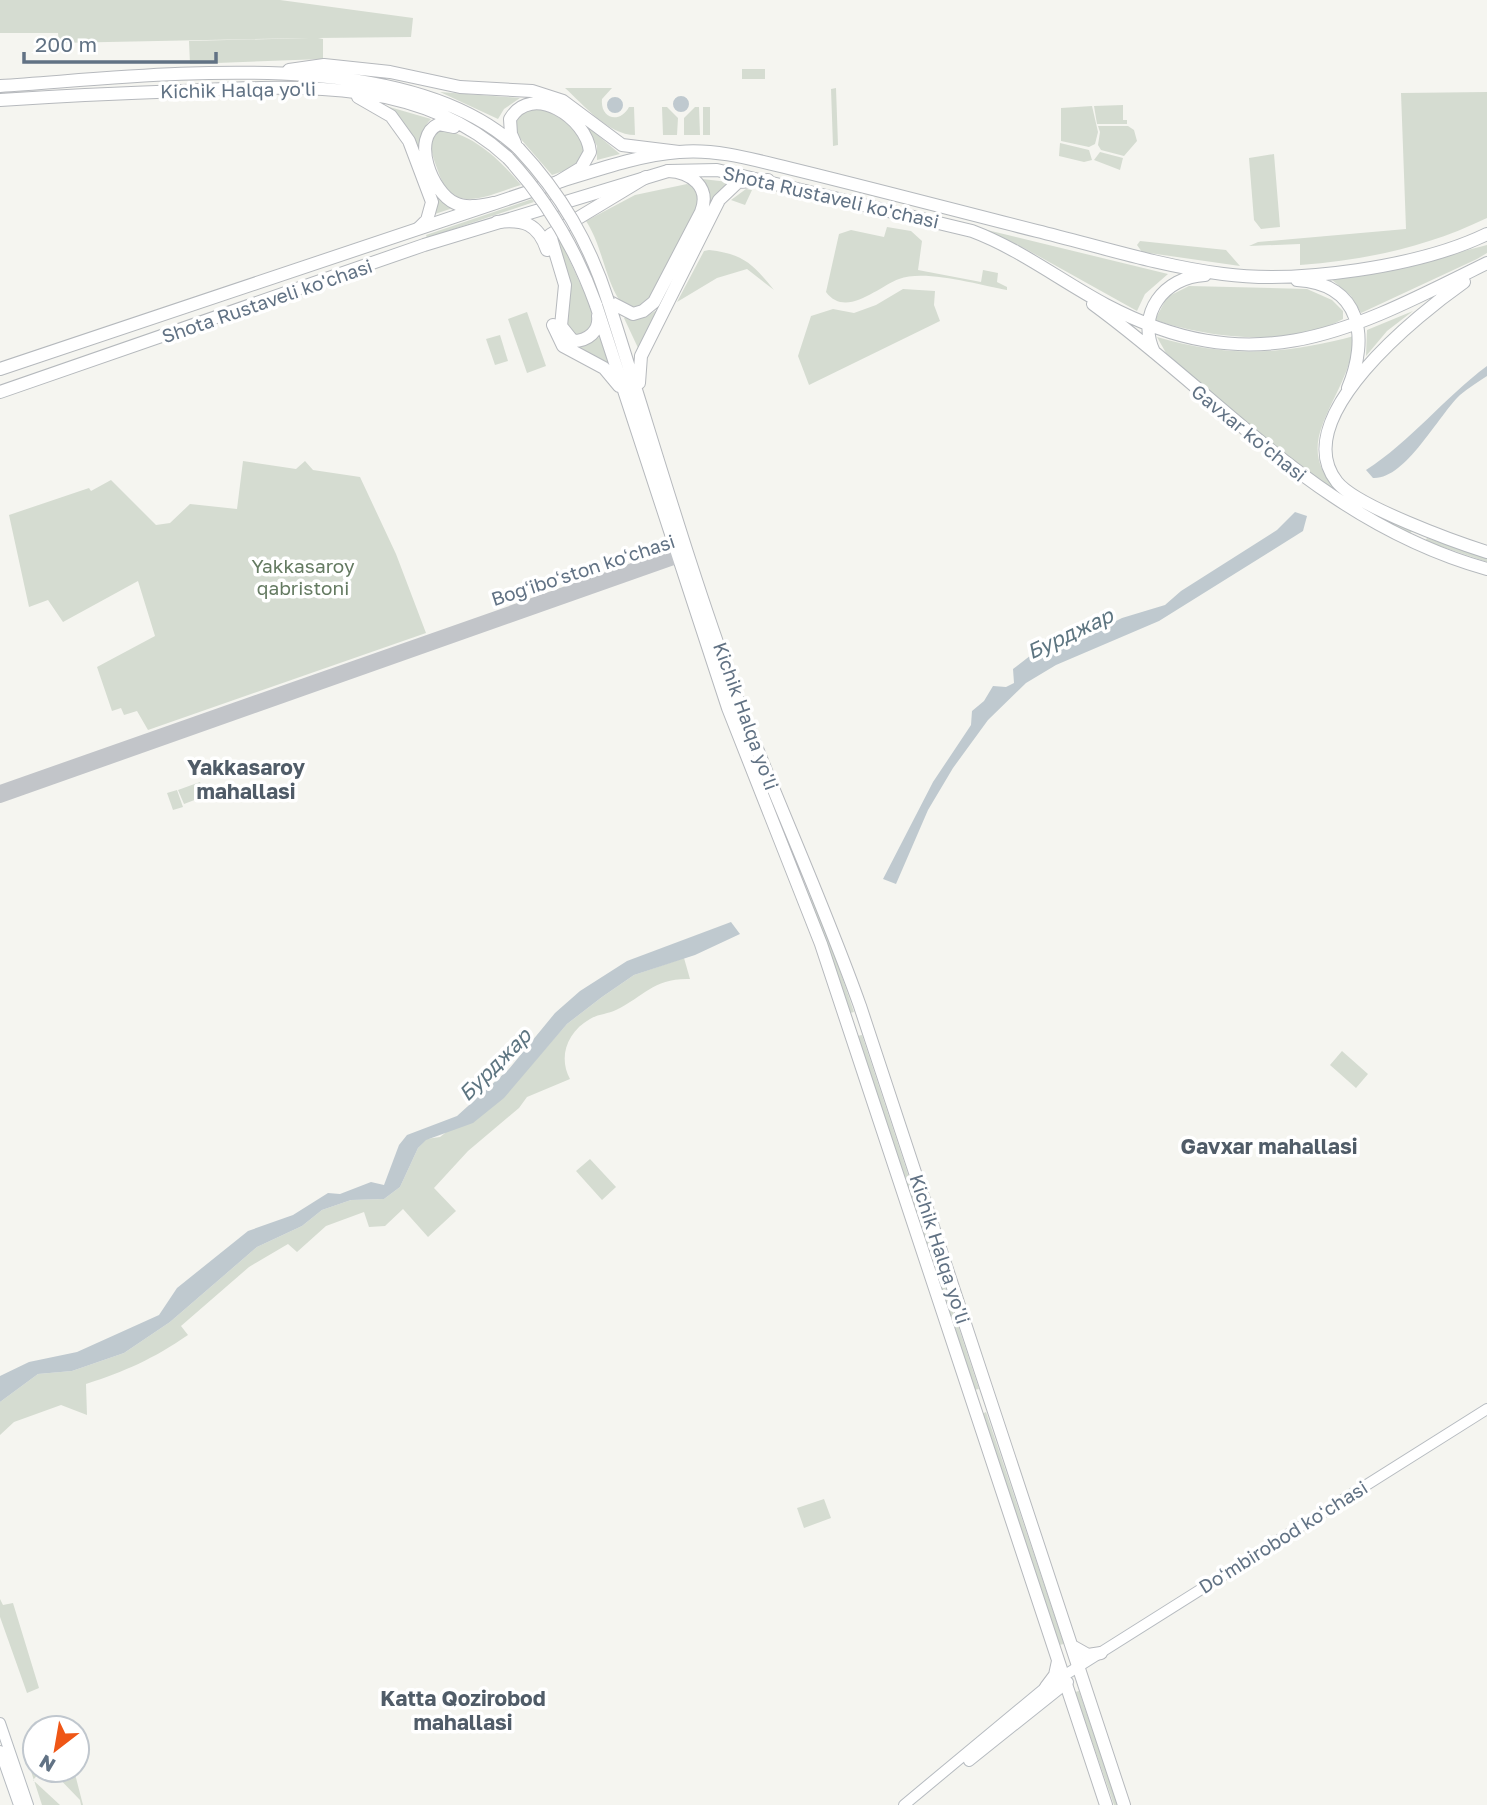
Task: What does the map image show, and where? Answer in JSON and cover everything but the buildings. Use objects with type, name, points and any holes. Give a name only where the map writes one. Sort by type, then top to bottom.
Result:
[{"type":"main road","points":[[278,72],[324,65],[390,72],[460,87],[531,91],[563,101],[622,145],[680,152]]},
{"type":"main road","name":"Kichik Halqa yo'li","points":[[0,86],[278,72],[362,82],[417,93],[470,113],[496,130],[519,149],[547,181],[576,224],[592,254],[602,303],[631,408],[680,556],[850,1028],[1105,1805]]},
{"type":"main road","points":[[111,79],[112,94]]},
{"type":"main road","name":"Kichik Halqa yo'li","points":[[0,100],[275,87],[343,91],[414,104],[481,136],[508,158],[536,189],[560,225],[602,303],[651,436],[680,556]]},
{"type":"main road","points":[[343,91],[388,114],[407,138],[432,202],[426,220],[419,228]]},
{"type":"main road","points":[[519,149],[509,125],[512,115],[524,105],[546,104],[573,119],[586,135],[590,152],[581,168],[558,182]]},
{"type":"main road","points":[[481,136],[439,124],[427,134],[425,149],[435,181],[447,198],[461,205],[494,203]]},
{"type":"main road","name":"Shota Rustaveli ko'chasi","points":[[0,369],[601,168],[680,152],[723,153],[776,164],[1094,246],[1223,274],[1262,277],[1377,266],[1436,252],[1487,234]]},
{"type":"main road","name":"Shota Rustaveli ko'chasi","points":[[0,392],[497,222],[668,172],[717,170],[768,180],[972,231],[1032,261],[1107,306],[1147,324],[1203,341],[1242,346],[1298,341],[1358,325],[1487,264]]},
{"type":"main road","points":[[646,177],[551,233],[565,285],[561,326],[567,337],[580,341],[594,333],[602,303],[633,314],[652,305],[701,212],[704,199],[698,183],[684,173],[668,172]]},
{"type":"main road","points":[[651,436],[638,377],[640,356],[719,200],[738,182],[768,180]]},
{"type":"main road","points":[[497,222],[524,222],[541,233],[558,286],[553,324],[556,337],[565,347],[607,370],[631,408]]},
{"type":"main road","name":"Gavxar ko'chasi","points":[[1032,261],[1098,308],[1314,485],[1356,513],[1416,543],[1487,569]]},
{"type":"main road","name":"Gavxar ko'chasi","points":[[1487,264],[1395,335],[1340,405],[1327,437],[1329,466],[1337,482],[1423,529],[1487,552]]},
{"type":"main road","points":[[1157,357],[1150,344],[1147,324],[1154,304],[1175,284],[1191,276],[1223,274]]},
{"type":"main road","points":[[1262,277],[1306,280],[1328,288],[1344,299],[1358,325],[1360,351],[1340,405]]},
{"type":"main road","points":[[1416,543],[1423,529]]},
{"type":"main road","name":"Kichik Halqa yo'li","points":[[764,785],[827,918],[865,1023],[1124,1805]]},
{"type":"main road","points":[[850,1028],[865,1023]]},
{"type":"main road","points":[[973,1403],[990,1398]]},
{"type":"main road","name":"Doʻmbirobod koʻchasi","points":[[1080,1670],[1101,1653],[1487,1409]]},
{"type":"main road","name":"Doʻmbirobod koʻchasi","points":[[1080,1670],[1118,1649],[1487,1416]]},
{"type":"main road","points":[[1072,1646],[1088,1655],[1101,1653]]},
{"type":"main road","points":[[915,1805],[1048,1691],[1058,1661]]},
{"type":"main road","points":[[904,1805],[1048,1691],[1080,1670]]},
{"type":"main road","points":[[1048,1691],[1063,1693],[1071,1701]]},
{"type":"main road","points":[[0,1723],[3,1739],[28,1805]]},
{"type":"main road","points":[[0,1751],[19,1805]]},
{"type":"street","name":"Bogʻiboʻston koʻchasi","points":[[0,790],[680,556]]},
{"type":"street","name":"Bogʻiboʻston koʻchasi","points":[[0,798],[680,556]]},
{"type":"green space","points":[[0,0],[280,0],[413,18],[411,37],[318,38],[323,39],[323,59],[190,64],[189,41],[309,38],[59,43],[58,33],[0,33]]},
{"type":"green space","points":[[742,69],[765,69],[765,79],[742,79]]},
{"type":"green space","points":[[565,88],[612,88],[602,99],[604,111],[611,117],[616,117],[621,116],[629,107],[634,107],[635,135],[625,134],[606,125]]},
{"type":"green space","points":[[836,88],[838,145],[833,146],[831,89]]},
{"type":"green space","points":[[440,92],[520,98],[504,109],[498,119]]},
{"type":"green space","points":[[1487,92],[1487,218],[1419,244],[1372,256],[1325,263],[1300,265],[1300,244],[1249,246],[1258,242],[1406,229],[1401,93]]},
{"type":"green space","points":[[1123,105],[1123,120],[1127,120],[1127,124],[1097,124],[1094,106]]},
{"type":"green space","points":[[386,106],[431,119],[422,140],[424,167],[436,192],[453,208],[435,214],[414,141],[407,128]]},
{"type":"green space","points":[[1092,106],[1098,132],[1095,144],[1089,147],[1061,141],[1061,108]]},
{"type":"green space","points":[[538,107],[566,123],[581,141],[585,149],[575,167],[552,175],[519,137],[515,130],[519,113]]},
{"type":"green space","points":[[662,107],[667,107],[678,118],[677,135],[663,135]]},
{"type":"green space","points":[[695,107],[699,107],[700,135],[684,135],[684,118]]},
{"type":"green space","points":[[703,107],[710,107],[710,135],[703,135]]},
{"type":"green space","points":[[1098,126],[1128,126],[1134,130],[1137,141],[1124,156],[1101,150],[1098,145]]},
{"type":"green space","points":[[587,127],[620,154],[597,160],[597,146]]},
{"type":"green space","points":[[439,130],[463,136],[485,149],[521,185],[472,199],[453,194],[444,185],[432,152],[433,134]]},
{"type":"green space","points":[[1060,143],[1089,150],[1092,160],[1084,162],[1059,156]]},
{"type":"green space","points":[[1100,152],[1123,158],[1120,170],[1094,160]]},
{"type":"green space","points":[[1274,154],[1280,227],[1261,229],[1254,220],[1249,158]]},
{"type":"green space","points":[[702,179],[729,182],[717,195],[708,213]]},
{"type":"green space","points":[[687,184],[696,189],[699,203],[646,307],[626,309],[613,289],[597,243],[586,221],[635,195]]},
{"type":"green space","points":[[746,189],[752,190],[745,205],[731,200]]},
{"type":"green space","points":[[532,199],[534,202],[427,238],[426,235]]},
{"type":"green space","points":[[887,227],[911,231],[922,241],[918,270],[981,282],[983,270],[998,273],[997,282],[1007,287],[1007,290],[952,279],[910,276],[853,302],[834,299],[826,292],[839,234],[851,230],[884,237]]},
{"type":"green space","points":[[983,229],[1168,274],[1145,294],[1137,311],[1024,248]]},
{"type":"green space","points":[[558,235],[591,307],[593,325],[580,338],[567,330],[571,282],[557,246]]},
{"type":"green space","points":[[1140,241],[1226,250],[1240,266],[1142,252],[1137,245]]},
{"type":"green space","points":[[1487,245],[1487,253],[1477,259],[1361,313],[1351,296],[1331,279],[1379,273]]},
{"type":"green space","points":[[704,251],[730,254],[746,261],[774,290],[747,269],[717,278],[677,302]]},
{"type":"green space","points":[[1189,286],[1307,289],[1332,300],[1343,311],[1343,319],[1323,328],[1275,337],[1199,332],[1155,320],[1167,297]]},
{"type":"green space","points":[[903,289],[935,291],[934,305],[940,321],[809,385],[798,356],[811,316],[833,309],[854,313],[876,305]]},
{"type":"green space","points":[[657,310],[639,350],[624,318],[645,317]]},
{"type":"green space","points":[[1413,311],[1387,331],[1366,356],[1367,330]]},
{"type":"green space","points":[[527,312],[546,366],[527,373],[508,319]]},
{"type":"green space","points":[[500,335],[508,361],[495,365],[486,339]]},
{"type":"green space","points":[[601,336],[609,364],[576,349]]},
{"type":"green space","points":[[1354,336],[1350,360],[1322,426],[1318,447],[1321,465],[1330,481],[1343,494],[1377,515],[1412,531],[1410,534],[1343,498],[1281,454],[1166,353],[1157,337],[1208,348],[1256,352],[1303,347]]},
{"type":"green space","name":"Yakkasaroy qabristoni","points":[[243,461],[296,469],[305,461],[313,470],[360,477],[396,554],[426,633],[148,730],[137,711],[124,715],[121,708],[112,711],[97,667],[155,636],[138,581],[63,622],[48,600],[29,607],[9,515],[89,488],[91,491],[111,480],[156,525],[170,523],[190,504],[237,509]]},
{"type":"green space","points":[[1427,538],[1487,558],[1487,562],[1425,541]]},
{"type":"green space","points":[[200,782],[205,796],[184,804],[178,790]]},
{"type":"green space","points":[[177,790],[183,807],[173,810],[167,793]]},
{"type":"green space","points":[[790,853],[827,933],[854,1012],[850,1013],[830,953]]},
{"type":"green space","points":[[684,958],[690,979],[677,979],[658,985],[616,1010],[590,1019],[575,1031],[565,1054],[566,1071],[570,1079],[527,1097],[519,1108],[468,1151],[434,1188],[456,1211],[428,1237],[403,1209],[385,1226],[369,1227],[364,1212],[326,1226],[297,1252],[288,1244],[249,1267],[181,1326],[188,1335],[139,1364],[86,1384],[87,1415],[61,1405],[14,1422],[0,1435],[0,1402],[38,1374],[72,1371],[124,1353],[170,1322],[257,1247],[302,1226],[322,1210],[351,1200],[384,1199],[400,1187],[418,1148],[426,1139],[440,1137],[532,1064],[567,1024],[634,975]]},
{"type":"green space","points":[[862,1035],[979,1389],[974,1390],[857,1036]]},
{"type":"green space","points":[[1342,1051],[1368,1074],[1356,1088],[1330,1065]]},
{"type":"green space","points":[[590,1159],[616,1187],[602,1200],[576,1171]]},
{"type":"green space","points":[[986,1412],[1064,1644],[1059,1645],[982,1414]]},
{"type":"green space","points":[[824,1499],[831,1518],[804,1528],[797,1508]]},
{"type":"green space","points":[[0,1599],[3,1605],[13,1603],[39,1688],[27,1693],[0,1617]]},
{"type":"green space","points":[[1079,1691],[1118,1805],[1114,1805],[1075,1692]]},
{"type":"green space","points":[[35,1784],[60,1805],[42,1805]]},
{"type":"green space","points":[[65,1784],[78,1784],[83,1805]]},
{"type":"shaded area","points":[[681,96],[687,98],[687,110],[681,112],[675,110],[673,104],[675,98]]},
{"type":"shaded area","points":[[615,97],[621,99],[621,111],[615,113],[609,111],[607,105],[609,99]]},
{"type":"shaded area","points":[[1487,366],[1487,376],[1460,395],[1409,458],[1385,476],[1373,478],[1366,470],[1398,446]]},
{"type":"shaded area","name":"Бурджар","points":[[1295,512],[1307,516],[1303,531],[1159,621],[1056,665],[1026,683],[988,720],[953,768],[928,810],[896,884],[883,879],[933,782],[971,725],[972,711],[984,701],[993,686],[1006,687],[1014,683],[1013,669],[1035,652],[1066,646],[1122,618],[1165,605],[1181,591],[1277,530]]},
{"type":"shaded area","name":"Бурджар","points":[[731,922],[740,934],[695,955],[634,975],[567,1024],[504,1098],[473,1123],[426,1140],[418,1148],[400,1187],[384,1199],[351,1200],[322,1210],[302,1226],[257,1247],[170,1322],[124,1353],[72,1371],[38,1374],[0,1402],[0,1376],[29,1362],[77,1352],[159,1315],[177,1288],[248,1231],[293,1215],[328,1193],[340,1194],[371,1182],[384,1185],[399,1145],[407,1135],[457,1116],[509,1069],[555,1013],[580,991],[627,961]]},
{"type":"district","name":"Yakkasaroy mahallasi","points":[[246,780]]},
{"type":"district","name":"Gavxar mahallasi","points":[[1269,1147]]},
{"type":"district","name":"Katta Qozirobod mahallasi","points":[[463,1711]]}]
